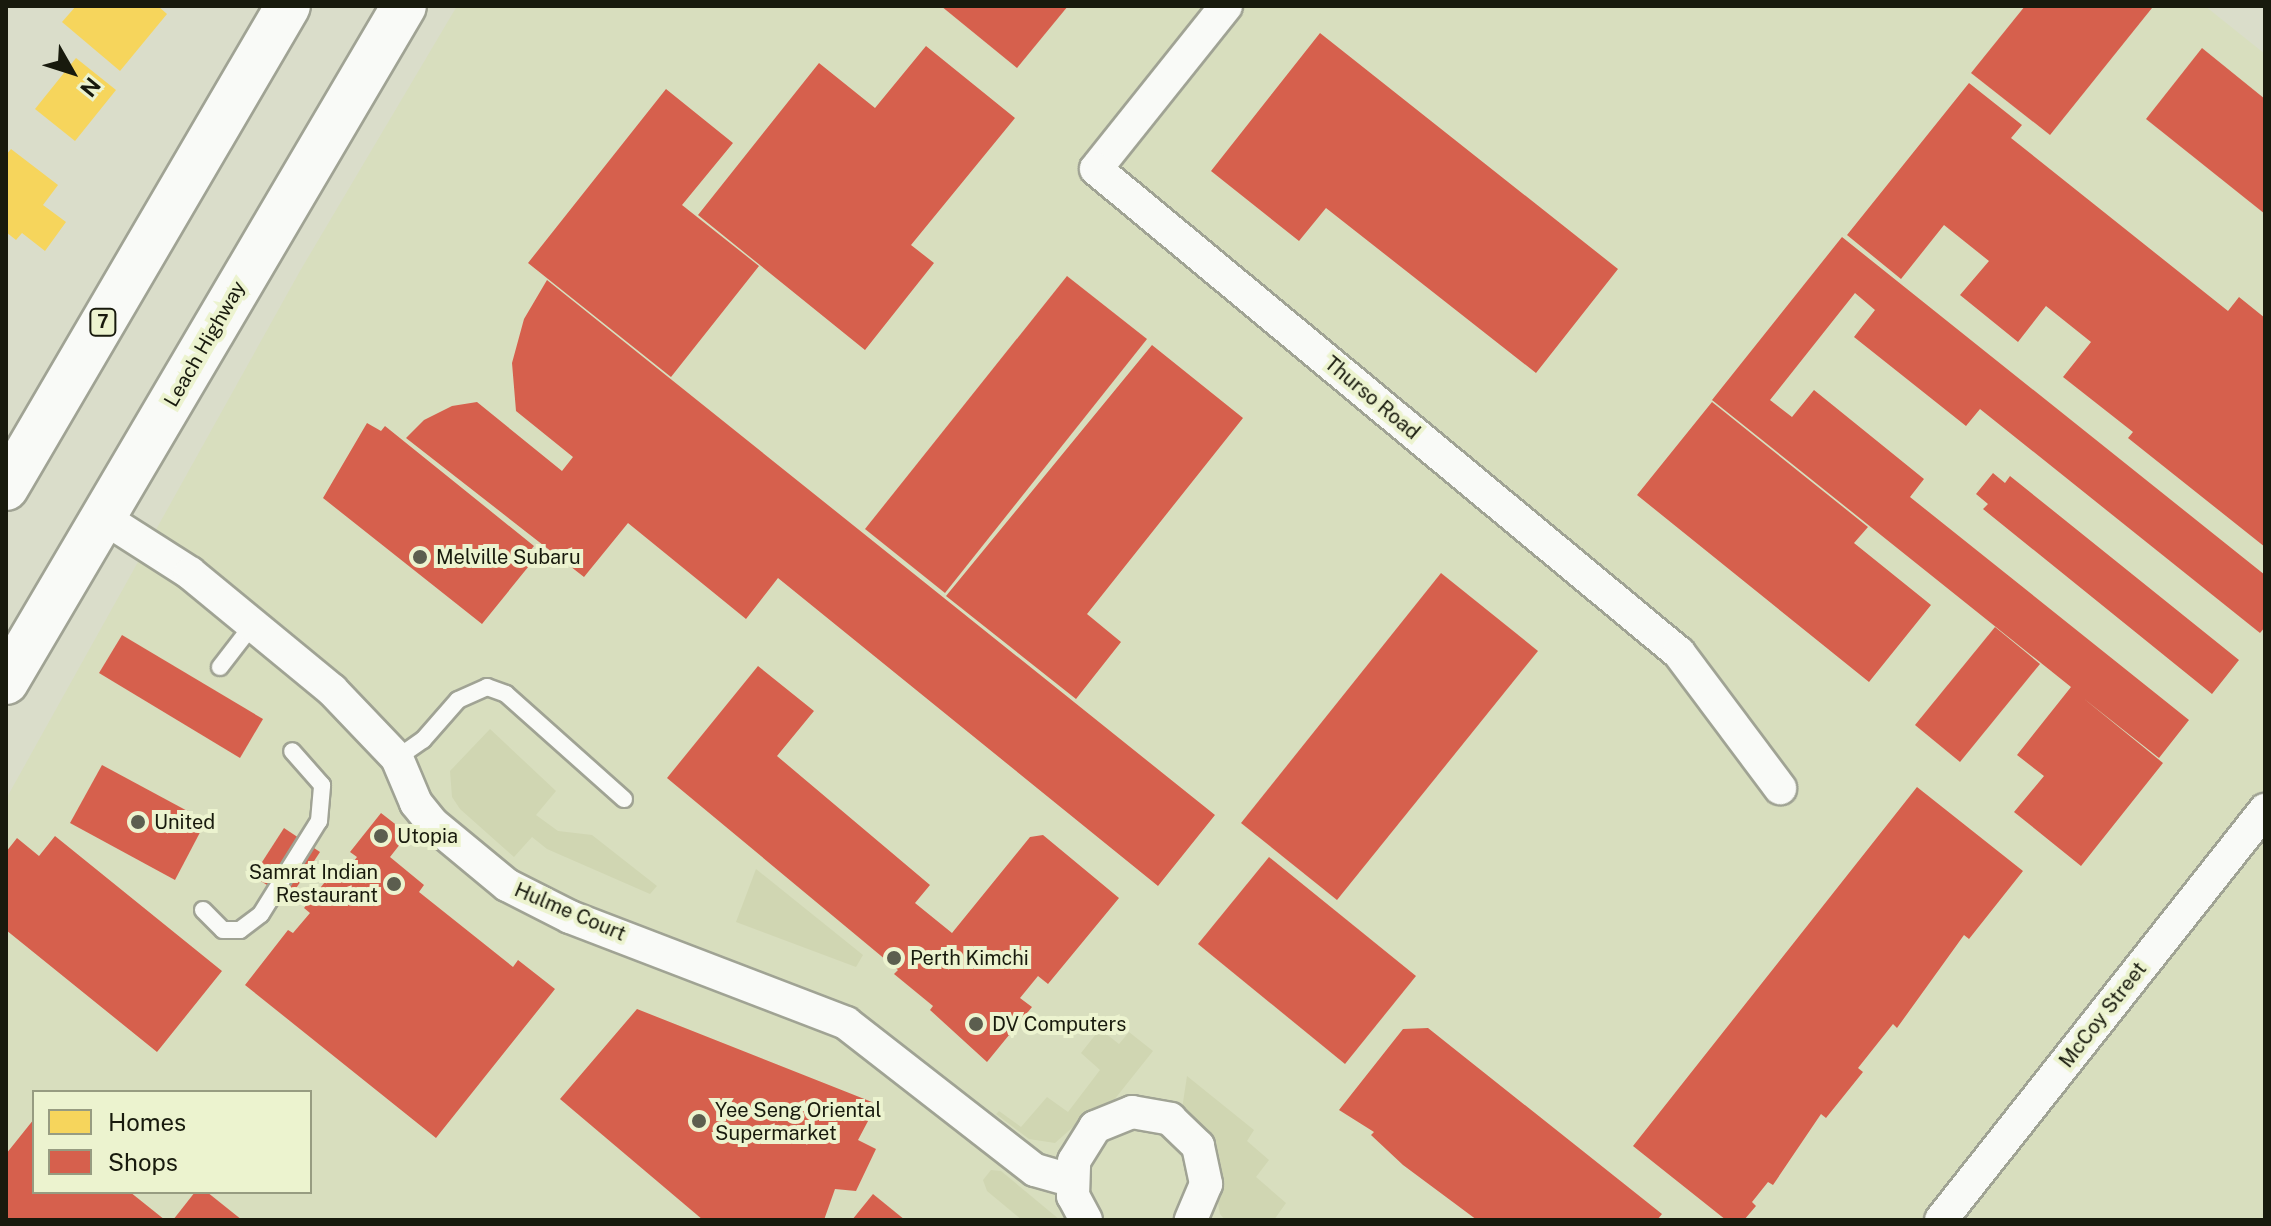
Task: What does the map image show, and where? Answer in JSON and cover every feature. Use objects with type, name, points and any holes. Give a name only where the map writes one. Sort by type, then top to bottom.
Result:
[{"type":"highway","name":"7","points":[[6,488],[288,6]]},
{"type":"highway","name":"Leach Highway","points":[[6,682],[404,6]]},
{"type":"street","name":"Thurso Road","points":[[1226,6],[1096,169],[1679,653],[1780,788]]},
{"type":"street","name":"Hulme Court","points":[[104,518],[190,573],[254,623],[350,706],[397,758],[416,803],[432,823],[507,885],[570,917],[846,1023],[1035,1170],[1071,1180]]},
{"type":"street","name":"McCoy Street","points":[[1941,1220],[2265,810]]},
{"type":"street","points":[[1086,1220],[1071,1180],[1082,1143],[1095,1127],[1122,1114],[1151,1113],[1186,1130],[1198,1146],[1206,1184],[1191,1220]]},
{"type":"lane","points":[[220,667],[254,623]]},
{"type":"lane","points":[[397,758],[423,740],[458,700],[487,687],[506,694],[624,799]]},
{"type":"lane","points":[[203,910],[223,930],[240,930],[261,914],[319,821],[322,785],[292,751]]},
{"type":"shaded area","points":[[457,6],[2205,6],[2265,54],[2265,1220],[6,1220],[6,799],[300,271]]},
{"type":"shaded area","points":[[490,729],[556,791],[536,815],[558,831],[592,835],[657,886],[650,894],[547,849],[532,837],[514,857],[460,809],[452,797],[450,771]]},
{"type":"shaded area","points":[[756,869],[863,955],[856,967],[736,922]]},
{"type":"shaded area","points":[[1100,1029],[1119,1044],[1129,1032],[1153,1051],[1114,1100],[1091,1111],[1055,1143],[1029,1139],[996,1114],[999,1111],[1021,1127],[1047,1097],[1068,1112],[1100,1070],[1081,1053]]},
{"type":"shaded area","points":[[1187,1076],[1254,1130],[1247,1141],[1269,1160],[1256,1177],[1286,1203],[1274,1220],[1225,1220],[1220,1214],[1206,1135],[1182,1109]]},
{"type":"shaded area","points":[[991,1170],[1001,1171],[1060,1220],[1022,1220],[987,1191],[983,1180]]},
{"type":"building: Homes","points":[[76,6],[158,6],[167,14],[120,71],[62,22]]},
{"type":"building: Homes","points":[[76,58],[116,90],[75,141],[35,109]]},
{"type":"building: Homes","points":[[11,149],[58,185],[43,205],[66,222],[45,251],[22,233],[16,240],[6,232],[6,155]]},
{"type":"building: Shops","points":[[941,6],[1068,6],[1017,68]]},
{"type":"building: Shops","points":[[2025,6],[2152,8],[2050,135],[1971,73]]},
{"type":"building: Shops","points":[[1320,33],[1618,269],[1536,373],[1326,208],[1299,241],[1211,171]]},
{"type":"building: Shops","points":[[926,46],[1015,118],[911,245],[934,263],[865,350],[698,215],[819,63],[875,108]]},
{"type":"building: Shops","points":[[2202,48],[2265,99],[2265,214],[2146,119]]},
{"type":"building: Shops","points":[[1969,83],[2022,125],[2011,138],[2228,311],[2239,297],[2265,318],[2265,547],[2128,438],[2133,432],[2063,377],[2091,342],[2046,306],[2018,342],[1960,295],[1989,261],[1944,225],[1901,279],[1847,235]]},
{"type":"building: Shops","points":[[666,89],[733,143],[682,205],[759,266],[671,377],[528,263]]},
{"type":"building: Shops","points":[[1842,237],[2265,575],[2265,627],[2260,633],[1980,409],[1966,426],[1854,337],[1875,310],[1855,293],[1770,400],[1792,417],[1814,390],[1924,479],[1910,497],[2189,720],[2159,758],[2083,698],[2163,763],[2081,866],[2014,812],[2044,776],[2017,755],[2071,687],[1712,400]]},
{"type":"building: Shops","points":[[1067,276],[1147,339],[945,593],[865,529]]},
{"type":"building: Shops","points":[[547,280],[1215,815],[1158,886],[778,578],[746,619],[628,523],[584,577],[406,438],[424,420],[452,406],[477,402],[562,471],[573,457],[516,411],[512,363],[524,319]]},
{"type":"building: Shops","points":[[1152,345],[1243,418],[1087,614],[1121,642],[1076,699],[946,596]]},
{"type":"building: Shops","points":[[1712,402],[1868,527],[1854,543],[1931,605],[1869,682],[1637,495]]},
{"type":"building: Shops","points":[[367,423],[381,431],[385,426],[534,546],[530,551],[537,556],[482,624],[323,498]]},
{"type":"building: Shops","points":[[1993,473],[2005,483],[2010,476],[2239,660],[2212,694],[1983,509],[1988,504],[1976,494]]},
{"type":"building: Shops","points":[[1441,573],[1538,651],[1337,900],[1241,823]]},
{"type":"building: Shops","points":[[1995,627],[2040,664],[1960,762],[1915,725]]},
{"type":"building: Shops","points":[[122,635],[263,719],[240,758],[99,673]]},
{"type":"building: Shops","points":[[758,666],[814,711],[777,756],[930,885],[915,903],[952,933],[1030,837],[1043,835],[1119,898],[1048,984],[1038,976],[1020,998],[1032,1007],[987,1062],[930,1010],[933,1006],[894,974],[898,970],[667,778]]},
{"type":"building: Shops","name":"United","points":[[102,765],[206,821],[175,880],[70,823]]},
{"type":"building: Shops","points":[[1917,787],[2023,871],[1969,939],[1964,935],[1897,1028],[1893,1024],[1858,1068],[1863,1072],[1826,1118],[1821,1114],[1773,1185],[1768,1182],[1752,1202],[1756,1206],[1744,1220],[1726,1220],[1633,1146]]},
{"type":"building: Shops","points":[[381,813],[408,834],[390,857],[424,885],[419,892],[513,967],[518,960],[555,989],[436,1138],[245,985],[288,930],[293,933],[310,913],[304,908],[333,872],[341,878],[357,857],[350,852]]},
{"type":"building: Shops","points":[[284,828],[320,852],[289,899],[253,876]]},
{"type":"building: Shops","points":[[55,836],[222,971],[157,1052],[6,930],[6,852],[17,838],[39,856]]},
{"type":"building: Shops","points":[[1269,857],[1416,976],[1345,1064],[1198,944]]},
{"type":"building: Shops","points":[[637,1009],[877,1104],[858,1140],[876,1149],[856,1191],[835,1189],[824,1220],[703,1220],[560,1099]]},
{"type":"building: Shops","points":[[1428,1028],[1662,1214],[1657,1220],[1477,1220],[1403,1165],[1371,1135],[1374,1132],[1339,1110],[1403,1029]]},
{"type":"building: Shops","points":[[32,1122],[32,1194],[132,1194],[165,1220],[6,1220],[6,1154]]},
{"type":"building: Shops","points":[[193,1194],[210,1194],[242,1220],[173,1220]]},
{"type":"building: Shops","points":[[873,1194],[905,1220],[852,1220]]},
{"type":"place","name":"Melville Subaru","points":[[420,557]]},
{"type":"place","name":"United","points":[[138,822]]},
{"type":"place","name":"Utopia","points":[[381,836]]},
{"type":"place","name":"Samrat Indian Restaurant","points":[[394,884]]},
{"type":"place","name":"Perth Kimchi","points":[[894,958]]},
{"type":"place","name":"DV Computers","points":[[976,1024]]},
{"type":"place","name":"Yee Seng Oriental Supermarket","points":[[699,1121]]}]
